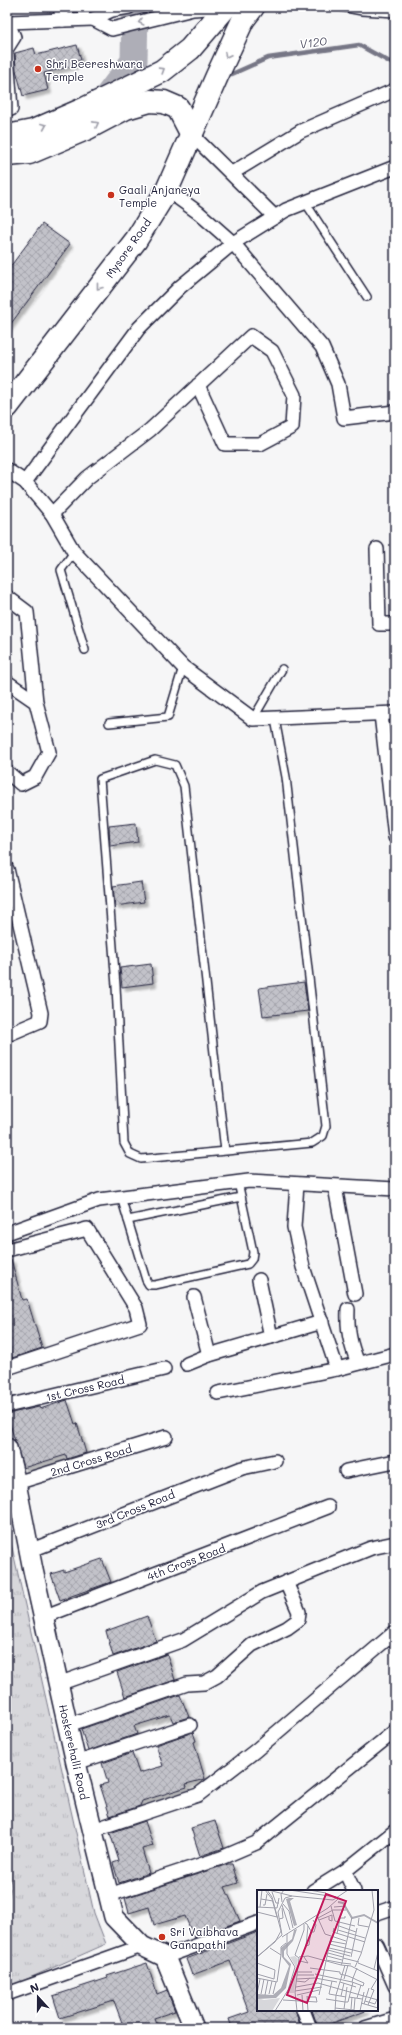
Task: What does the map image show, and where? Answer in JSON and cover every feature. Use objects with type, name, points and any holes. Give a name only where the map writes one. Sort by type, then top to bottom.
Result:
[{"type":"highway","points":[[7,136],[33,131],[86,108],[162,71],[237,10]]},
{"type":"highway","name":"Mysore Road","points":[[7,407],[136,240],[167,190],[217,76],[237,10]]},
{"type":"highway","points":[[7,156],[29,153],[88,128],[126,108],[150,101],[164,102],[178,108],[192,135]]},
{"type":"street","points":[[60,7],[63,20]]},
{"type":"street","points":[[93,20],[112,10],[129,7]]},
{"type":"street","points":[[7,48],[14,37],[7,22],[93,20],[112,29],[193,9],[223,7]]},
{"type":"street","points":[[7,55],[11,109],[7,110]]},
{"type":"street","points":[[232,173],[301,132],[395,90]]},
{"type":"street","points":[[192,135],[275,217]]},
{"type":"street","points":[[25,482],[139,328],[180,287],[233,243],[286,210],[395,169]]},
{"type":"street","points":[[167,190],[199,213],[233,243],[322,347],[338,384],[344,418],[395,412]]},
{"type":"street","points":[[52,514],[86,478],[150,430],[198,385],[251,336],[272,351],[294,395],[292,426],[260,444],[224,444],[198,385]]},
{"type":"street","points":[[7,470],[25,482],[52,514],[74,552],[183,667],[253,719],[395,714]]},
{"type":"street","points":[[377,549],[380,624],[395,624]]},
{"type":"street","points":[[7,597],[27,612],[36,702],[49,752],[35,777],[21,784],[7,772]]},
{"type":"street","points":[[7,682],[36,702]]},
{"type":"street","points":[[381,714],[392,789],[395,837]]},
{"type":"street","points":[[7,869],[41,1013],[40,1021],[7,1035]]},
{"type":"street","points":[[7,1233],[99,1200],[238,1182],[249,1181],[335,1187],[395,1189]]},
{"type":"street","points":[[297,1184],[294,1227],[303,1267],[337,1369]]},
{"type":"street","points":[[335,1187],[355,1294]]},
{"type":"street","points":[[7,1250],[87,1229],[136,1308],[140,1324],[7,1368]]},
{"type":"street","points":[[259,1280],[271,1337]]},
{"type":"street","points":[[194,1297],[209,1356]]},
{"type":"street","points":[[348,1309],[347,1328],[351,1345],[358,1363]]},
{"type":"street","points":[[187,1364],[322,1322]]},
{"type":"street","points":[[218,1393],[337,1369],[395,1354]]},
{"type":"street","name":"1st Cross Road","points":[[7,1406],[164,1369]]},
{"type":"street","name":"2nd Cross Road","points":[[16,1483],[166,1437]]},
{"type":"street","name":"Hoskerehalli Road","points":[[7,1448],[16,1483],[43,1618],[76,1763],[114,1917],[142,1946],[165,1957]]},
{"type":"street","name":"3rd Cross Road","points":[[29,1551],[242,1468],[275,1461]]},
{"type":"street","points":[[346,1471],[395,1461]]},
{"type":"street","name":"4th Cross Road","points":[[43,1618],[328,1507]]},
{"type":"street","points":[[58,1684],[183,1640],[262,1592],[371,1548],[395,1543]]},
{"type":"street","points":[[68,1725],[187,1684],[204,1683],[217,1676],[252,1645],[287,1628],[298,1620],[298,1612],[286,1582]]},
{"type":"street","points":[[93,1830],[198,1796],[255,1751],[395,1632]]},
{"type":"street","points":[[76,1763],[190,1725]]},
{"type":"street","points":[[109,1895],[221,1858],[256,1843],[395,1731]]},
{"type":"street","points":[[314,1890],[345,1871],[395,1831]]},
{"type":"street","points":[[345,1871],[354,1890]]},
{"type":"street","points":[[378,1913],[395,1907]]},
{"type":"street","points":[[194,2028],[165,1957],[257,1923]]},
{"type":"street","points":[[7,1994],[142,1946]]},
{"type":"street","points":[[378,1947],[395,1986]]},
{"type":"street","points":[[303,2011],[310,2028]]},
{"type":"street","points":[[365,2028],[395,2019]]},
{"type":"lane","points":[[342,7],[362,11],[395,13]]},
{"type":"lane","points":[[305,202],[367,297]]},
{"type":"lane","points":[[74,552],[61,570],[85,650]]},
{"type":"lane","points":[[109,723],[168,717],[183,667]]},
{"type":"lane","points":[[253,719],[282,669]]},
{"type":"lane","points":[[225,1151],[184,786],[175,765],[155,760],[100,779],[116,986],[124,1143],[130,1154],[141,1159],[312,1143],[323,1136],[326,1126],[286,777],[275,719]]},
{"type":"lane","points":[[121,1197],[146,1280],[149,1285],[155,1285],[248,1264],[252,1259],[253,1252],[238,1182]]},
{"type":"lane","points":[[128,1220],[241,1197]]},
{"type":"green space","points":[[7,1525],[94,1913],[106,1944],[7,1988],[7,1904],[11,1887],[7,1837]]},
{"type":"building","name":"Shri Beereshwara Temple","points":[[77,45],[81,60],[75,62],[76,65],[44,73],[48,90],[23,96],[16,70],[15,53],[34,48],[36,55]]},
{"type":"building","points":[[42,224],[70,244],[7,329],[7,271]]},
{"type":"building","points":[[136,823],[138,842],[110,846],[109,826]]},
{"type":"building","points":[[141,882],[144,902],[115,906],[113,886]]},
{"type":"building","points":[[151,964],[153,983],[122,987],[120,968]]},
{"type":"building","points":[[304,982],[308,1011],[263,1016],[259,988]]},
{"type":"building","points":[[11,1259],[22,1300],[27,1299],[42,1348],[12,1358],[7,1337],[7,1260]]},
{"type":"building","points":[[67,1400],[75,1424],[77,1423],[86,1453],[67,1459],[66,1455],[23,1468],[7,1414],[39,1407],[40,1409]]},
{"type":"building","points":[[102,1559],[111,1582],[60,1600],[51,1574],[64,1570],[64,1572]]},
{"type":"building","points":[[147,1616],[156,1641],[113,1656],[106,1631]]},
{"type":"building","points":[[167,1654],[175,1680],[125,1697],[117,1672]]},
{"type":"building","points":[[180,1695],[189,1717],[173,1722],[170,1715],[134,1726],[137,1734],[88,1751],[81,1729]]},
{"type":"building","points":[[193,1732],[196,1741],[194,1742],[205,1779],[186,1784],[187,1787],[142,1801],[140,1806],[110,1816],[100,1785],[108,1783],[102,1763],[132,1753],[139,1773],[163,1766],[156,1745]]},
{"type":"building","points":[[145,1821],[153,1846],[142,1849],[149,1873],[119,1883],[113,1863],[119,1861],[110,1833]]},
{"type":"building","points":[[215,1821],[224,1848],[200,1856],[191,1828]]},
{"type":"building","points":[[228,1864],[232,1864],[238,1883],[225,1887],[240,1921],[194,1938],[185,1916],[154,1925],[149,1907],[129,1913],[125,1898]]},
{"type":"building","points":[[257,1932],[257,2011],[295,2011],[300,2025],[291,2028],[232,2028],[229,2019],[249,2012],[230,1961],[192,1975],[186,1959]]},
{"type":"building","points":[[147,1963],[157,1994],[167,1990],[175,2011],[154,2018],[158,2028],[124,2028],[114,2001],[60,2018],[53,1996],[108,1978],[107,1976]]},
{"type":"building","points":[[312,2011],[366,2011],[318,2028]]},
{"type":"waterway","points":[[98,109],[134,61],[135,7]]},
{"type":"waterway","name":"V120","points":[[232,74],[268,58],[359,45],[395,65]]},
{"type":"place","name":"Shri Beereshwara Temple","points":[[38,69]]},
{"type":"place","name":"Gaali Anjaneya Temple","points":[[111,195]]},
{"type":"place","name":"Sri Vaibhava Ganapathi","points":[[162,1937]]}]
